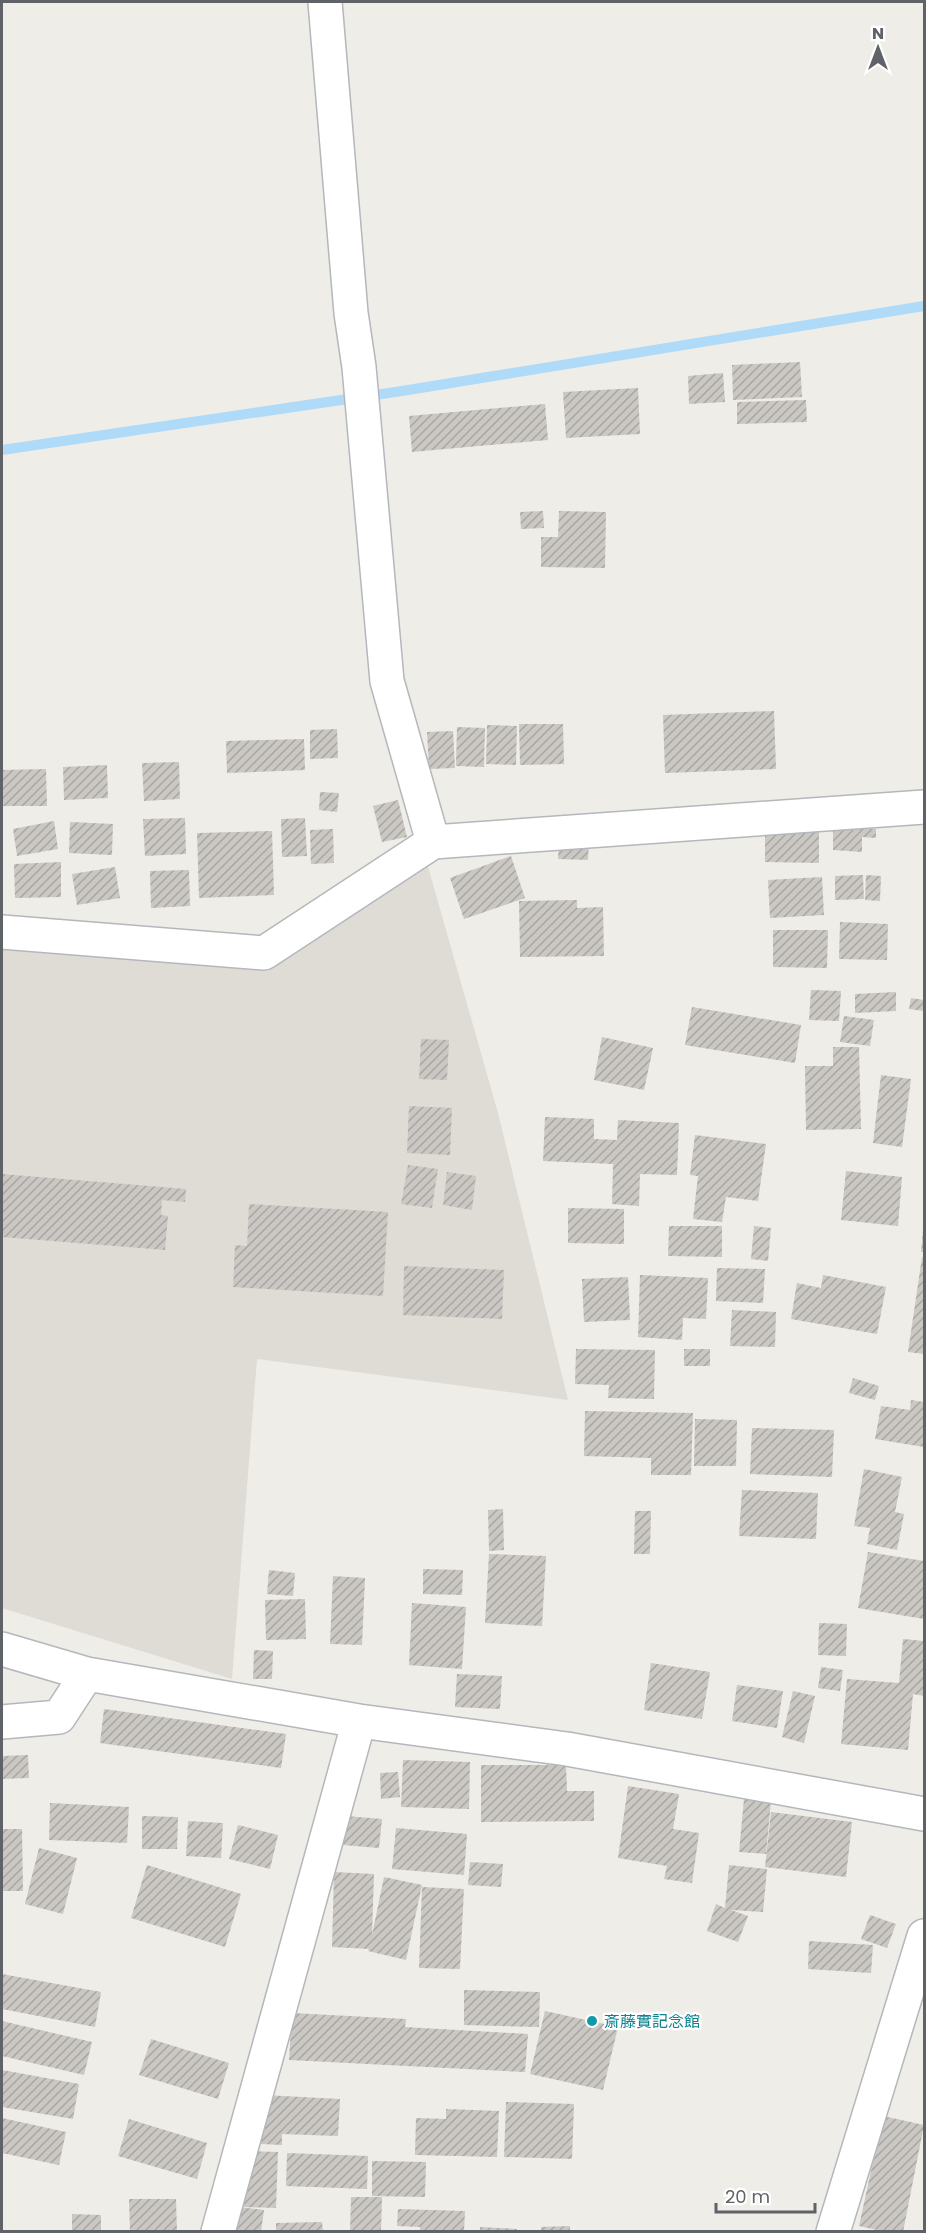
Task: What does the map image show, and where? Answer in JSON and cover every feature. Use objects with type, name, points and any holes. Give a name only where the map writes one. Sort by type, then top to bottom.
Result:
[{"type":"street","points":[[325,2],[351,313],[359,367],[387,681],[433,842]]},
{"type":"street","points":[[2,932],[264,953],[433,842],[924,807]]},
{"type":"street","points":[[2,1649],[87,1674],[359,1721],[567,1749],[924,1814]]},
{"type":"street","points":[[2,1722],[59,1717],[87,1674]]},
{"type":"street","points":[[218,2232],[359,1721]]},
{"type":"street","points":[[832,2232],[924,1936]]},
{"type":"shaded area","points":[[427,863],[498,1113],[568,1400],[257,1359],[232,1679],[2,1608],[2,942],[268,966]]},
{"type":"building","points":[[800,362],[802,397],[733,400],[732,365]]},
{"type":"building","points":[[723,373],[725,402],[689,404],[688,376]]},
{"type":"building","points":[[638,388],[640,434],[566,438],[563,392]]},
{"type":"building","points":[[806,400],[807,422],[737,424],[737,402]]},
{"type":"building","points":[[545,404],[548,440],[412,452],[409,416]]},
{"type":"building","points":[[543,511],[544,528],[521,529],[520,512]]},
{"type":"building","points":[[559,511],[606,512],[605,568],[541,567],[541,537],[558,537]]},
{"type":"building","points":[[774,711],[776,769],[665,773],[663,715]]},
{"type":"building","points":[[519,724],[563,724],[564,764],[520,765]]},
{"type":"building","points":[[487,725],[517,726],[516,765],[486,764]]},
{"type":"building","points":[[457,727],[485,728],[484,767],[456,766]]},
{"type":"building","points":[[337,729],[338,758],[310,759],[310,730]]},
{"type":"building","points":[[453,731],[455,768],[429,769],[427,732]]},
{"type":"building","points":[[304,739],[305,770],[227,773],[226,741]]},
{"type":"building","points":[[179,762],[180,799],[144,801],[142,763]]},
{"type":"building","points":[[107,765],[108,798],[64,800],[63,767]]},
{"type":"building","points":[[46,769],[47,806],[2,806],[2,770]]},
{"type":"building","points":[[320,792],[339,793],[337,812],[319,810]]},
{"type":"building","points":[[398,800],[407,837],[382,842],[373,806]]},
{"type":"building","points":[[185,818],[186,854],[145,856],[143,819]]},
{"type":"building","points":[[305,818],[307,856],[282,857],[281,819]]},
{"type":"building","points":[[54,821],[58,849],[17,856],[13,829]]},
{"type":"building","points":[[70,822],[113,824],[112,855],[69,853]]},
{"type":"building","points":[[765,826],[819,827],[819,863],[765,862]]},
{"type":"building","points":[[833,828],[876,829],[876,838],[862,837],[862,852],[833,850]]},
{"type":"building","points":[[333,829],[334,863],[311,864],[310,830]]},
{"type":"building","points":[[272,831],[274,895],[199,898],[197,833]]},
{"type":"building","points":[[559,841],[589,842],[588,860],[558,859]]},
{"type":"building","points":[[511,856],[525,898],[464,919],[450,878]]},
{"type":"building","points":[[61,862],[61,897],[15,898],[14,864]]},
{"type":"building","points":[[115,867],[120,898],[77,905],[72,874]]},
{"type":"building","points":[[189,870],[190,906],[151,908],[150,871]]},
{"type":"building","points":[[863,875],[864,899],[835,900],[835,876]]},
{"type":"building","points":[[866,875],[881,876],[880,901],[865,900]]},
{"type":"building","points":[[822,877],[824,915],[770,918],[768,880]]},
{"type":"building","points":[[577,900],[577,908],[603,907],[604,956],[520,957],[519,901]]},
{"type":"building","points":[[840,922],[888,924],[887,960],[839,959]]},
{"type":"building","points":[[773,930],[828,930],[827,968],[773,967]]},
{"type":"building","points":[[811,990],[841,991],[839,1021],[809,1020]]},
{"type":"building","points":[[896,992],[896,1011],[855,1013],[855,994]]},
{"type":"building","points":[[911,998],[924,1000],[924,1011],[909,1009]]},
{"type":"building","points":[[692,1007],[801,1025],[795,1063],[685,1045]]},
{"type":"building","points":[[844,1016],[874,1020],[870,1046],[840,1042]]},
{"type":"building","points":[[602,1037],[653,1048],[644,1090],[594,1080]]},
{"type":"building","points":[[421,1039],[449,1040],[447,1080],[419,1079]]},
{"type":"building","points":[[833,1047],[859,1047],[861,1129],[806,1130],[805,1066],[833,1066]]},
{"type":"building","points":[[881,1075],[911,1079],[902,1147],[873,1143]]},
{"type":"building","points":[[409,1106],[452,1108],[450,1155],[407,1153]]},
{"type":"building","points":[[545,1117],[594,1119],[594,1139],[617,1140],[618,1120],[679,1123],[677,1175],[640,1174],[639,1206],[612,1204],[613,1164],[543,1161]]},
{"type":"building","points":[[695,1135],[766,1144],[758,1201],[726,1197],[722,1222],[693,1219],[698,1176],[690,1175]]},
{"type":"building","points":[[408,1165],[438,1169],[432,1208],[401,1204]]},
{"type":"building","points":[[846,1171],[902,1177],[898,1226],[841,1220]]},
{"type":"building","points":[[447,1172],[476,1176],[472,1210],[443,1205]]},
{"type":"building","points":[[2,1174],[186,1189],[185,1202],[162,1200],[161,1215],[168,1216],[165,1250],[2,1237]]},
{"type":"building","points":[[249,1204],[388,1212],[383,1296],[233,1287],[235,1245],[247,1246]]},
{"type":"building","points":[[568,1208],[624,1209],[624,1244],[568,1243]]},
{"type":"building","points":[[669,1226],[722,1226],[722,1257],[668,1256]]},
{"type":"building","points":[[754,1226],[771,1228],[768,1261],[751,1259]]},
{"type":"building","points":[[923,1229],[924,1252],[921,1252]]},
{"type":"building","points":[[922,1257],[924,1257],[924,1354],[908,1352]]},
{"type":"building","points":[[404,1266],[504,1270],[502,1319],[403,1315]]},
{"type":"building","points":[[717,1268],[765,1269],[763,1303],[716,1301]]},
{"type":"building","points":[[640,1275],[708,1278],[706,1319],[683,1318],[682,1340],[638,1337]]},
{"type":"building","points":[[823,1275],[886,1287],[877,1334],[791,1319],[797,1283],[821,1288]]},
{"type":"building","points":[[628,1277],[630,1320],[584,1322],[582,1279]]},
{"type":"building","points":[[732,1310],[776,1312],[775,1347],[730,1346]]},
{"type":"building","points":[[576,1349],[655,1350],[654,1399],[608,1398],[609,1385],[575,1384]]},
{"type":"building","points":[[684,1349],[710,1349],[710,1366],[684,1366]]},
{"type":"building","points":[[853,1378],[879,1386],[875,1400],[849,1393]]},
{"type":"building","points":[[911,1400],[924,1402],[924,1447],[875,1439],[881,1406],[910,1410]]},
{"type":"building","points":[[585,1411],[693,1413],[691,1475],[651,1475],[651,1458],[584,1456]]},
{"type":"building","points":[[695,1419],[737,1420],[736,1466],[694,1466]]},
{"type":"building","points":[[752,1428],[834,1430],[832,1477],[750,1474]]},
{"type":"building","points":[[864,1469],[902,1477],[895,1512],[904,1514],[897,1550],[867,1544],[870,1528],[854,1526]]},
{"type":"building","points":[[742,1490],[818,1493],[816,1539],[739,1536]]},
{"type":"building","points":[[503,1509],[504,1550],[489,1551],[488,1510]]},
{"type":"building","points":[[635,1511],[651,1511],[650,1554],[634,1554]]},
{"type":"building","points":[[868,1552],[924,1561],[924,1619],[858,1608]]},
{"type":"building","points":[[489,1554],[546,1556],[542,1626],[485,1623]]},
{"type":"building","points":[[423,1569],[463,1570],[462,1595],[423,1594]]},
{"type":"building","points":[[269,1570],[295,1573],[293,1596],[267,1594]]},
{"type":"building","points":[[333,1576],[365,1578],[362,1645],[330,1644]]},
{"type":"building","points":[[305,1599],[306,1639],[266,1640],[265,1600]]},
{"type":"building","points":[[412,1603],[466,1607],[462,1669],[409,1665]]},
{"type":"building","points":[[819,1623],[847,1624],[846,1656],[818,1655]]},
{"type":"building","points":[[903,1639],[924,1641],[924,1696],[913,1694],[908,1750],[841,1744],[847,1679],[899,1683]]},
{"type":"building","points":[[254,1650],[273,1651],[272,1679],[253,1679]]},
{"type":"building","points":[[651,1663],[710,1672],[702,1719],[644,1710]]},
{"type":"building","points":[[821,1667],[843,1670],[840,1691],[818,1688]]},
{"type":"building","points":[[457,1674],[502,1676],[500,1709],[455,1707]]},
{"type":"building","points":[[737,1685],[783,1691],[777,1728],[732,1721]]},
{"type":"building","points":[[793,1691],[815,1696],[804,1743],[782,1737]]},
{"type":"building","points":[[104,1709],[286,1734],[281,1768],[100,1743]]},
{"type":"building","points":[[28,1755],[29,1778],[2,1779],[2,1756]]},
{"type":"building","points":[[403,1760],[470,1762],[469,1809],[401,1807]]},
{"type":"building","points":[[481,1765],[566,1765],[567,1791],[594,1791],[594,1821],[481,1822]]},
{"type":"building","points":[[398,1772],[400,1797],[381,1799],[380,1773]]},
{"type":"building","points":[[628,1786],[679,1794],[673,1829],[699,1833],[692,1883],[664,1879],[667,1866],[618,1858]]},
{"type":"building","points":[[744,1799],[771,1801],[766,1854],[739,1852]]},
{"type":"building","points":[[50,1803],[129,1807],[127,1843],[49,1840]]},
{"type":"building","points":[[771,1812],[852,1822],[846,1877],[765,1867]]},
{"type":"building","points":[[142,1816],[178,1817],[177,1849],[142,1849]]},
{"type":"building","points":[[346,1816],[382,1819],[379,1848],[343,1845]]},
{"type":"building","points":[[188,1821],[223,1823],[221,1858],[186,1856]]},
{"type":"building","points":[[238,1825],[278,1835],[270,1869],[229,1859]]},
{"type":"building","points":[[396,1828],[467,1834],[464,1875],[392,1869]]},
{"type":"building","points":[[2,1829],[22,1829],[23,1891],[2,1891]]},
{"type":"building","points":[[39,1848],[77,1858],[63,1914],[25,1904]]},
{"type":"building","points":[[470,1862],[503,1864],[501,1887],[468,1885]]},
{"type":"building","points":[[147,1865],[241,1894],[225,1947],[131,1918]]},
{"type":"building","points":[[729,1865],[767,1869],[763,1912],[731,1910],[748,1916],[738,1942],[707,1931],[716,1904],[725,1908]]},
{"type":"building","points":[[334,1872],[374,1874],[372,1935],[384,1877],[422,1885],[406,1960],[368,1951],[369,1949],[332,1947]]},
{"type":"building","points":[[422,1887],[464,1889],[460,1969],[419,1968]]},
{"type":"building","points":[[870,1915],[896,1924],[887,1948],[861,1939]]},
{"type":"building","points":[[809,1941],[873,1945],[871,1973],[808,1969]]},
{"type":"building","points":[[2,1974],[101,1992],[95,2027],[2,2009]]},
{"type":"building","points":[[464,1990],[540,1992],[539,2027],[464,2025]]},
{"type":"building","points":[[545,2011],[618,2027],[603,2090],[530,2074]]},
{"type":"building","points":[[292,2013],[406,2019],[405,2027],[528,2034],[525,2072],[289,2060]]},
{"type":"building","points":[[2,2021],[92,2042],[84,2075],[2,2056]]},
{"type":"building","points":[[151,2039],[229,2063],[218,2099],[139,2075]]},
{"type":"building","points":[[2,2070],[79,2084],[73,2119],[2,2107]]},
{"type":"building","points":[[264,2095],[340,2099],[338,2136],[282,2134],[282,2145],[261,2144]]},
{"type":"building","points":[[506,2102],[574,2104],[572,2159],[504,2157]]},
{"type":"building","points":[[446,2109],[499,2111],[497,2157],[415,2155],[416,2118],[446,2119]]},
{"type":"building","points":[[883,2116],[924,2125],[903,2232],[886,2232],[859,2226]]},
{"type":"building","points":[[2,2118],[66,2132],[59,2165],[2,2153]]},
{"type":"building","points":[[129,2119],[207,2143],[197,2179],[118,2156]]},
{"type":"building","points":[[246,2151],[278,2152],[276,2208],[244,2207]]},
{"type":"building","points":[[287,2153],[368,2156],[367,2189],[286,2186]]},
{"type":"building","points":[[372,2161],[426,2162],[425,2197],[372,2196]]},
{"type":"building","points":[[351,2197],[382,2197],[381,2232],[350,2232]]},
{"type":"building","points":[[129,2199],[176,2199],[177,2232],[130,2232]]},
{"type":"building","points":[[238,2207],[264,2210],[261,2232],[235,2232]]},
{"type":"building","points":[[398,2209],[465,2211],[464,2232],[420,2232],[420,2227],[397,2226]]},
{"type":"building","points":[[72,2214],[101,2215],[101,2232],[72,2232]]},
{"type":"building","points":[[322,2222],[323,2232],[276,2232],[276,2223]]},
{"type":"building","points":[[570,2226],[570,2232],[541,2232],[541,2227]]},
{"type":"building","points":[[480,2227],[517,2229],[517,2232],[480,2232]]},
{"type":"waterway","points":[[2,450],[402,391],[924,306]]},
{"type":"place","name":"斎藤實記念館","points":[[592,2021]]}]
